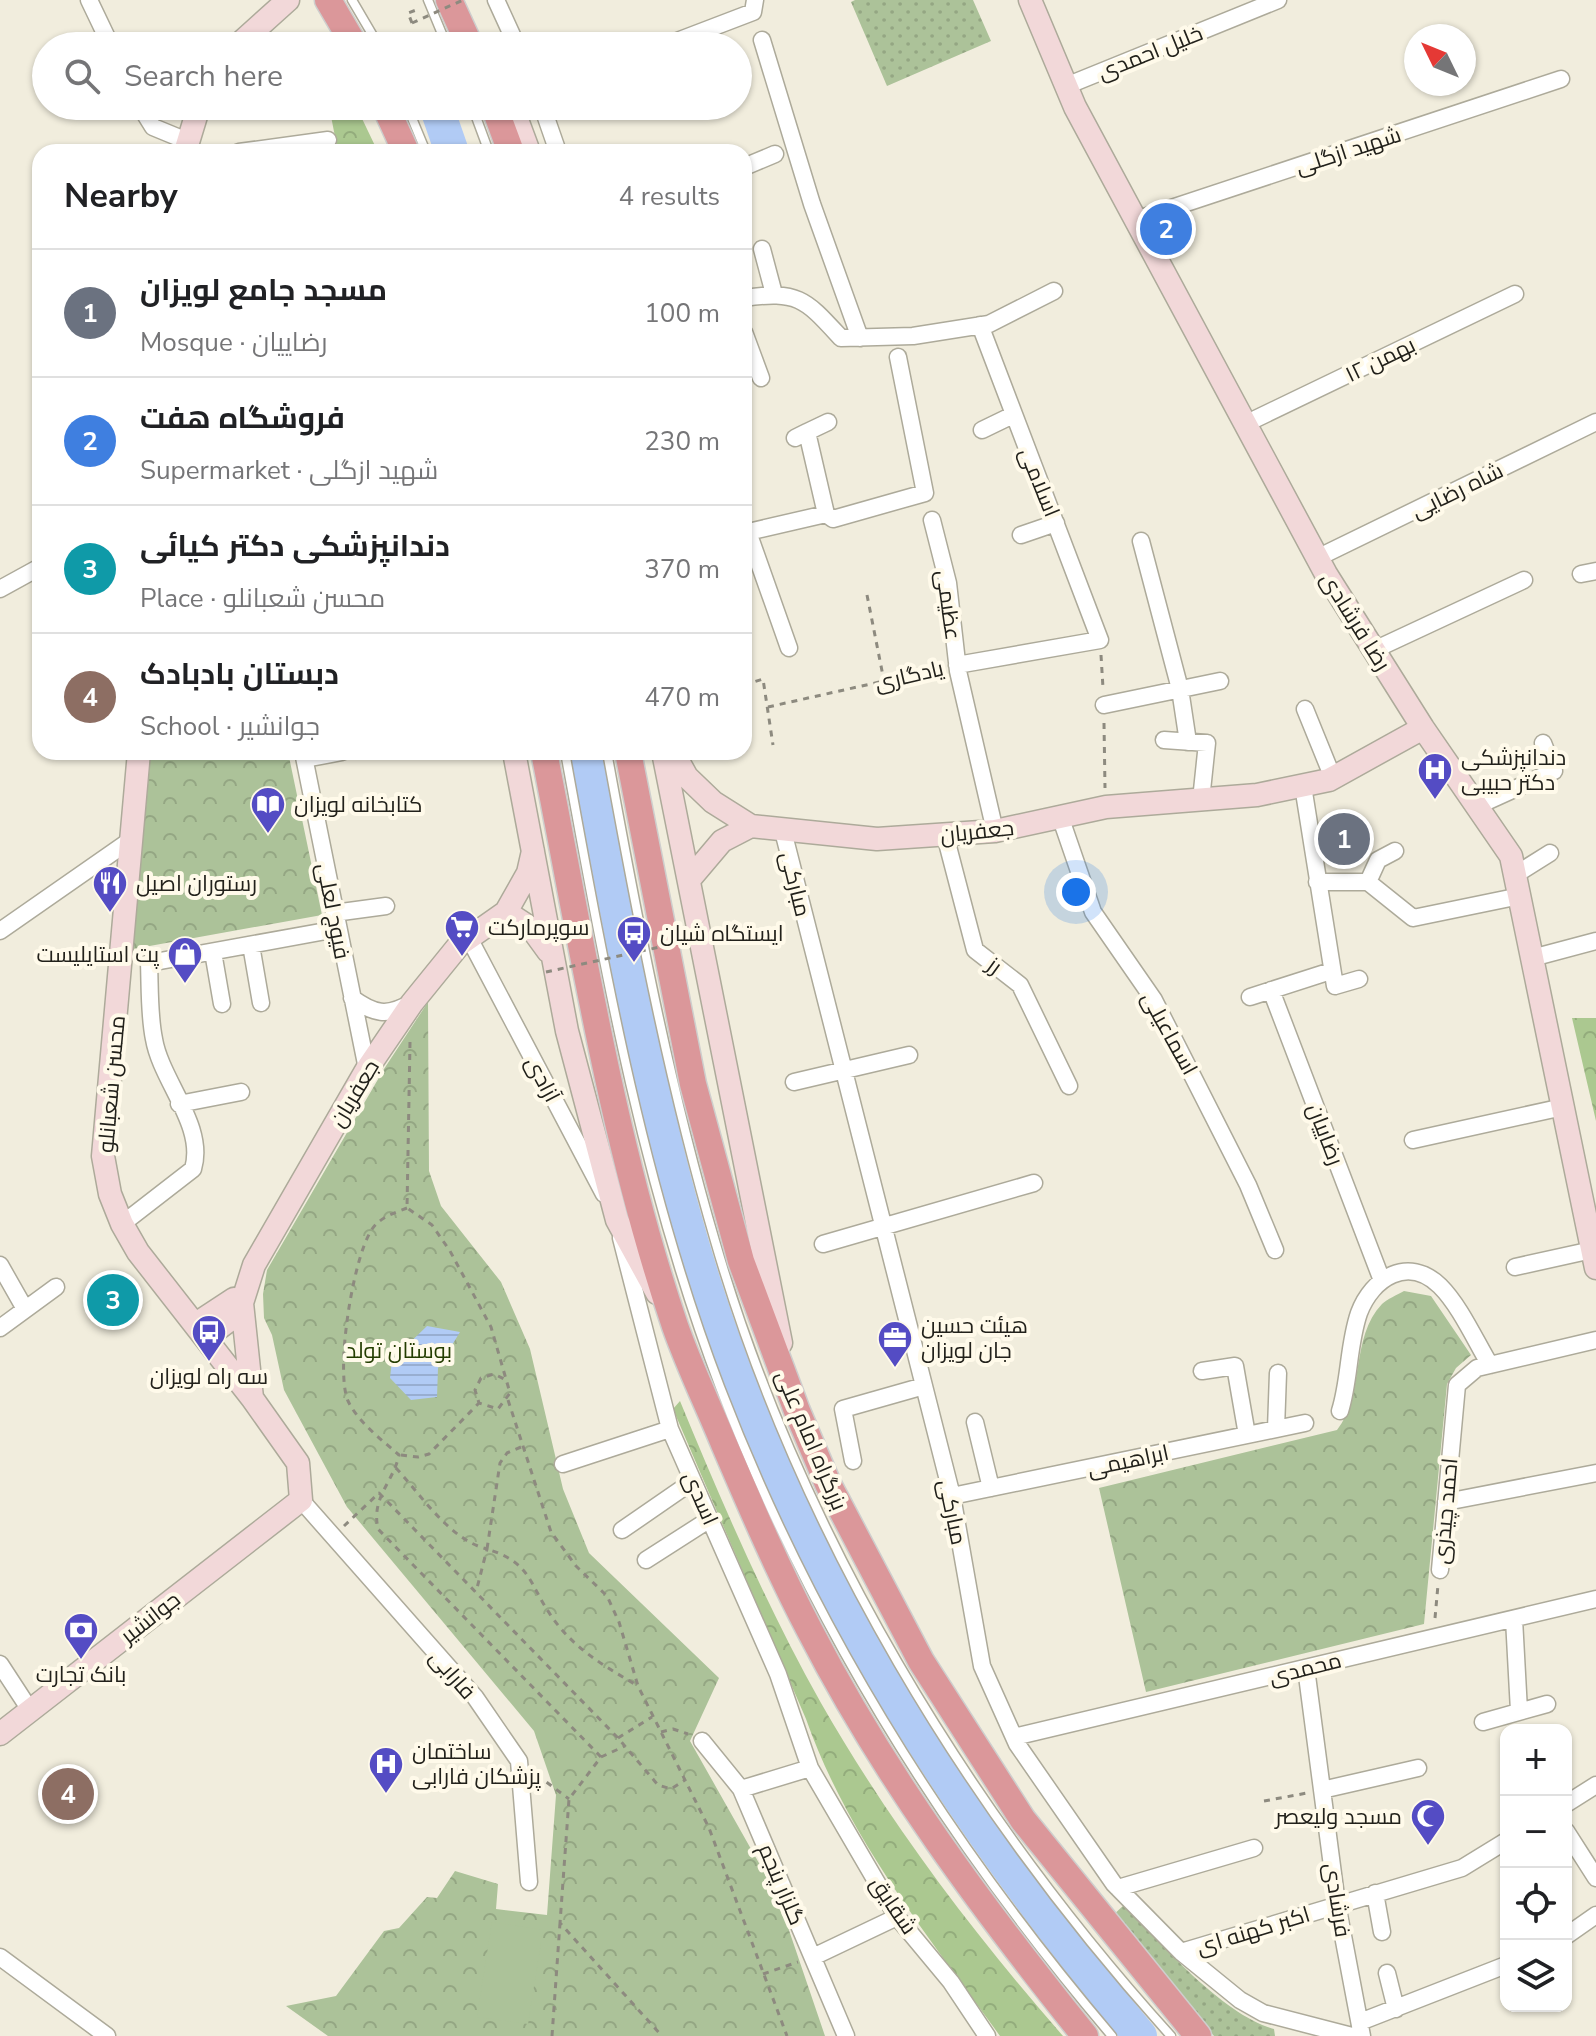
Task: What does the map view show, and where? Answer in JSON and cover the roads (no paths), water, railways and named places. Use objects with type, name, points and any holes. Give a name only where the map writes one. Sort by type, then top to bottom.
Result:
[{"type":"highway","points":[[328,0],[347,32]]},
{"type":"highway","points":[[449,0],[460,32]]},
{"type":"highway","points":[[391,120],[402,144]]},
{"type":"highway","points":[[499,120],[508,144]]},
{"type":"highway","points":[[545,760],[580,956],[638,1201],[676,1328],[769,1549],[834,1674],[936,1841],[1085,2036]]},
{"type":"highway","name":"بزرگراه امام علی","points":[[630,760],[693,1084],[741,1261],[797,1411],[877,1580],[921,1661],[974,1745],[1023,1820],[1071,1883],[1198,2036]]},
{"type":"main road","name":"رضا فرشادی","points":[[1030,0],[1066,86],[1317,558],[1423,728],[1511,856],[1594,1259]]},
{"type":"main road","points":[[252,32],[285,2]]},
{"type":"main road","points":[[187,144],[194,120]]},
{"type":"main road","points":[[517,120],[526,144]]},
{"type":"main road","name":"جعفریان","points":[[677,760],[687,777],[713,802],[751,826],[877,839],[995,831],[1106,807],[1257,795],[1303,786],[1333,778],[1423,728]]},
{"type":"main road","name":"محسن شعبانلو","points":[[138,760],[103,1156],[110,1194],[138,1252],[252,1398],[298,1463],[301,1500]]},
{"type":"main road","points":[[516,760],[533,851],[549,966],[617,1220],[676,1328]]},
{"type":"main road","points":[[665,760],[744,1170],[797,1411]]},
{"type":"main road","points":[[689,880],[722,841],[751,826]]},
{"type":"main road","name":"جعفریان","points":[[242,1303],[254,1265],[367,1069],[412,1003],[459,945],[506,912],[528,873],[533,851]]},
{"type":"main road","points":[[506,912],[532,929],[549,966]]},
{"type":"main road","points":[[200,1331],[211,1334],[239,1313],[242,1303]]},
{"type":"main road","points":[[242,1303],[252,1398]]},
{"type":"main road","name":"جوانشیر","points":[[0,1734],[301,1500]]},
{"type":"street","points":[[89,0],[104,32]]},
{"type":"street","points":[[496,0],[511,32]]},
{"type":"street","name":"خلیل احمدی","points":[[1066,86],[1278,0]]},
{"type":"street","points":[[696,32],[754,6]]},
{"type":"street","points":[[762,40],[812,204],[860,338]]},
{"type":"street","name":"شهید ازگلی","points":[[1135,220],[1561,79]]},
{"type":"street","points":[[149,120],[153,127],[183,144]]},
{"type":"street","points":[[547,120],[555,144]]},
{"type":"street","points":[[298,144],[328,140]]},
{"type":"street","points":[[752,164],[775,154]]},
{"type":"street","points":[[762,249],[774,294]]},
{"type":"street","points":[[752,297],[774,294],[808,302],[841,338],[860,338],[913,336],[980,325],[1054,291]]},
{"type":"street","name":"۱۲ بهمن","points":[[1245,424],[1515,294]]},
{"type":"street","name":"اسلامی","points":[[980,325],[1100,640]]},
{"type":"street","points":[[752,354],[761,378]]},
{"type":"street","points":[[828,422],[801,435],[826,514],[833,519],[925,493],[898,357]]},
{"type":"street","points":[[982,430],[1013,415]]},
{"type":"street","name":"شاه رضایی","points":[[1317,558],[1596,422]]},
{"type":"street","points":[[752,532],[826,514]]},
{"type":"street","name":"عظیمی","points":[[932,520],[948,583],[957,665],[995,831]]},
{"type":"street","points":[[1021,535],[1056,523]]},
{"type":"street","points":[[1141,541],[1180,689],[1188,742]]},
{"type":"street","points":[[752,549],[789,648]]},
{"type":"street","points":[[0,589],[32,571]]},
{"type":"street","points":[[1374,650],[1524,580]]},
{"type":"street","name":"یادگاری","points":[[957,665],[1100,640]]},
{"type":"street","points":[[1104,705],[1220,681]]},
{"type":"street","points":[[1305,709],[1333,778]]},
{"type":"street","points":[[1164,740],[1207,743],[1201,800]]},
{"type":"street","points":[[1477,806],[1554,771],[1543,743]]},
{"type":"street","name":"فیوج لعلی","points":[[305,760],[367,1069]]},
{"type":"street","points":[[1303,786],[1335,986],[1359,979]]},
{"type":"street","name":"اسماعیلی","points":[[1061,819],[1093,912],[1154,1000],[1248,1185],[1275,1250]]},
{"type":"street","name":"مبارکی","points":[[783,831],[952,1496],[982,1666],[1014,1737],[1118,1888],[1181,1952],[1240,2000],[1263,2013],[1358,2031]]},
{"type":"street","name":"رز","points":[[945,835],[975,950],[1020,985],[1069,1086]]},
{"type":"street","points":[[0,931],[132,839]]},
{"type":"street","points":[[1368,882],[1378,860],[1395,851]]},
{"type":"street","points":[[1317,882],[1368,882],[1413,918],[1518,886],[1550,853]]},
{"type":"street","points":[[122,1224],[193,1169],[196,1157],[154,1041],[149,963],[251,945],[386,906]]},
{"type":"street","name":"آزادی","points":[[469,938],[617,1220]]},
{"type":"street","points":[[1532,958],[1596,941]]},
{"type":"street","points":[[251,945],[261,1003]]},
{"type":"street","points":[[213,952],[222,1004]]},
{"type":"street","points":[[1250,997],[1331,971]]},
{"type":"street","name":"رضاییان","points":[[1271,990],[1381,1278]]},
{"type":"street","points":[[352,998],[369,1011],[381,1014],[395,1013],[412,1003]]},
{"type":"street","points":[[794,1082],[909,1055]]},
{"type":"street","points":[[179,1104],[241,1092]]},
{"type":"street","points":[[1413,1140],[1563,1107]]},
{"type":"street","points":[[823,1244],[1034,1183]]},
{"type":"street","name":"اسدی","points":[[617,1220],[630,1282],[670,1429],[778,1674],[810,1768]]},
{"type":"street","points":[[1515,1267],[1594,1259]]},
{"type":"street","points":[[0,1265],[25,1309]]},
{"type":"street","points":[[1340,1411],[1360,1311],[1381,1278],[1398,1271],[1423,1274],[1441,1286],[1490,1365],[1596,1340]]},
{"type":"street","points":[[0,1328],[56,1287]]},
{"type":"street","name":"احمد چیذری","points":[[1440,1570],[1457,1385],[1477,1368],[1490,1365]]},
{"type":"street","points":[[1202,1371],[1235,1366],[1247,1435]]},
{"type":"street","points":[[1276,1429],[1278,1373]]},
{"type":"street","points":[[853,1461],[843,1409],[924,1386]]},
{"type":"street","points":[[975,1422],[991,1488]]},
{"type":"street","name":"ابراهیمی","points":[[952,1496],[1305,1423]]},
{"type":"street","points":[[563,1464],[670,1429]]},
{"type":"street","points":[[1446,1502],[1596,1473]]},
{"type":"street","points":[[622,1530],[693,1481]]},
{"type":"street","name":"فارابی","points":[[301,1500],[475,1697],[519,1761],[529,1882]]},
{"type":"street","points":[[646,1560],[710,1519]]},
{"type":"street","name":"محمدی","points":[[1014,1737],[1596,1599]]},
{"type":"street","points":[[1514,1619],[1519,1711]]},
{"type":"street","points":[[0,1664],[30,1710]]},
{"type":"street","name":"فرشادی","points":[[1306,1668],[1337,1904],[1358,2031]]},
{"type":"street","points":[[1483,1722],[1547,1704]]},
{"type":"street","name":"گلزار پنجم","points":[[702,1741],[741,1789],[846,2036]]},
{"type":"street","points":[[741,1789],[810,1768]]},
{"type":"street","name":"شقایق","points":[[810,1768],[897,1917],[951,1982],[987,2036]]},
{"type":"street","points":[[1322,1790],[1418,1768]]},
{"type":"street","points":[[1572,1800],[1596,1785]]},
{"type":"street","points":[[1572,1840],[1596,1878]]},
{"type":"street","name":"اکبر کهنه ای","points":[[1181,1952],[1462,1868],[1500,1845]]},
{"type":"street","points":[[1118,1888],[1254,1848]]},
{"type":"street","points":[[1375,1893],[1382,1932]]},
{"type":"street","points":[[1572,1932],[1596,1915]]},
{"type":"street","points":[[813,1957],[897,1917]]},
{"type":"street","points":[[0,1957],[107,2036]]},
{"type":"street","points":[[1358,2031],[1396,2009],[1500,1967]]},
{"type":"street","points":[[1387,1973],[1396,2009]]},
{"type":"lane","points":[[352,0],[371,32]]},
{"type":"lane","points":[[428,0],[455,32]]},
{"type":"lane","points":[[413,120],[423,144]]},
{"type":"lane","points":[[477,120],[486,144]]},
{"type":"lane","points":[[567,760],[622,1050],[656,1187],[696,1319],[736,1426],[828,1620],[916,1773],[1031,1937],[1112,2036]]},
{"type":"lane","points":[[609,760],[670,1069],[715,1242],[796,1461],[869,1607],[965,1767],[1078,1927],[1171,2036]]},
{"type":"water","points":[[427,1326],[460,1332],[438,1368],[437,1397],[411,1400],[390,1378],[392,1360]]},
{"type":"waterway","points":[[441,120],[449,144]]},
{"type":"waterway","points":[[588,760],[642,1039],[675,1182],[717,1322],[754,1419],[796,1514],[896,1698],[1012,1872],[1140,2036]]},
{"type":"place","name":"فروشگاه هفت","points":[[1166,229]]},
{"type":"place","name":"دندانپزشکی دکتر حبیبی","points":[[1435,801]]},
{"type":"place","name":"کتابخانه لویزان","points":[[268,835]]},
{"type":"place","name":"مسجد جامع لویزان","points":[[1344,839]]},
{"type":"place","name":"رستوران اصیل","points":[[110,914]]},
{"type":"place","name":"سوپرمارکت","points":[[462,958]]},
{"type":"place","name":"ایستگاه شیان","points":[[634,964]]},
{"type":"place","name":"پت استایلیست","points":[[185,985]]},
{"type":"place","name":"دندانپزشکی دکتر کیائی","points":[[113,1300]]},
{"type":"place","name":"سه راه لویزان","points":[[209,1363]]},
{"type":"place","name":"هیئت حسین جان لویزان","points":[[895,1369]]},
{"type":"place","name":"بانک تجارت","points":[[81,1661]]},
{"type":"place","name":"دبستان بادبادک","points":[[68,1794]]},
{"type":"place","name":"ساختمان پزشکان فارابی","points":[[386,1795]]},
{"type":"place","name":"مسجد ولیعصر","points":[[1428,1847]]},
{"type":"park label","name":"بوستان تولد","points":[[399,1350]]}]
